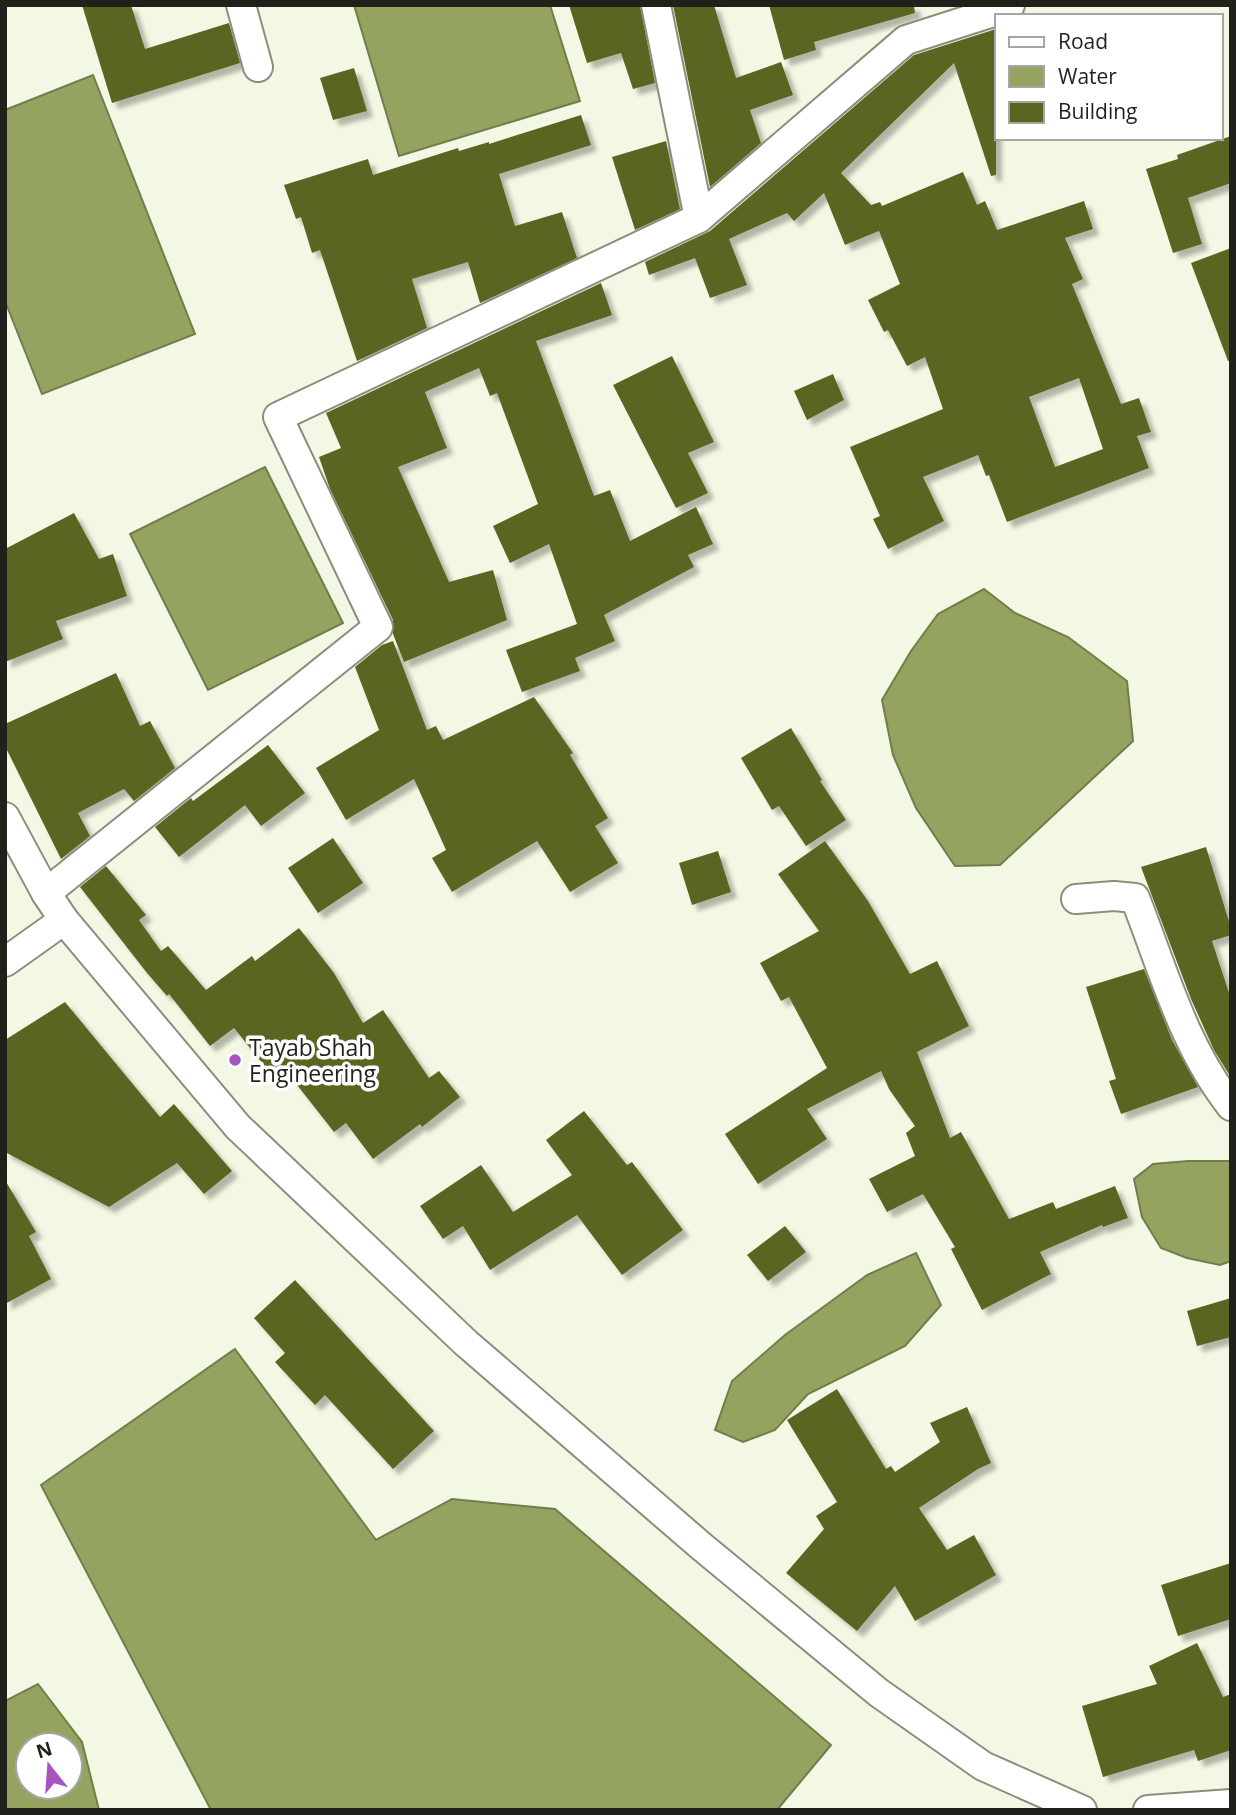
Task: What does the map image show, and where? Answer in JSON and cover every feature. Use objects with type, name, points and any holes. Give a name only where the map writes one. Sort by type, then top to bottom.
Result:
[{"type":"street","points":[[241,5],[258,67]]},
{"type":"street","points":[[656,5],[699,218]]},
{"type":"street","points":[[47,893],[378,627],[278,418],[699,218],[906,40],[1010,5]]},
{"type":"street","points":[[5,817],[64,920],[238,1127],[476,1352],[691,1537],[879,1693],[983,1766],[1082,1810]]},
{"type":"street","points":[[1076,899],[1114,896],[1135,898],[1184,1030],[1215,1086],[1231,1106]]},
{"type":"street","points":[[5,962],[64,920]]},
{"type":"street","points":[[1148,1810],[1231,1804]]},
{"type":"water","points":[[354,5],[550,5],[580,101],[399,156]]},
{"type":"water","points":[[93,75],[195,334],[42,394],[5,301],[5,110]]},
{"type":"water","points":[[265,467],[343,623],[208,690],[130,534]]},
{"type":"water","points":[[984,589],[1015,613],[1068,637],[1127,681],[1133,741],[1000,865],[955,866],[916,808],[893,755],[882,700],[911,651],[938,614]]},
{"type":"water","points":[[1231,1161],[1231,1261],[1220,1265],[1187,1258],[1161,1248],[1142,1217],[1134,1179],[1153,1164]]},
{"type":"water","points":[[916,1253],[941,1305],[905,1346],[808,1394],[775,1430],[743,1442],[715,1430],[732,1381],[785,1335],[867,1275]]},
{"type":"water","points":[[235,1349],[376,1540],[452,1499],[555,1509],[831,1745],[777,1810],[211,1810],[41,1485]]},
{"type":"water","points":[[38,1684],[74,1731],[14,1731],[14,1801],[84,1801],[84,1750],[99,1810],[5,1810],[5,1701]]},
{"type":"building","points":[[82,5],[131,5],[145,49],[229,23],[240,63],[112,103]]},
{"type":"building","points":[[569,5],[640,5],[655,83],[633,89],[621,53],[587,63]]},
{"type":"building","points":[[673,5],[714,5],[736,78],[781,62],[793,95],[750,110],[761,143],[710,187]]},
{"type":"building","points":[[769,5],[914,5],[915,13],[814,42],[816,50],[784,60]]},
{"type":"building","points":[[995,29],[996,175],[991,176],[954,63],[841,173],[871,205],[880,202],[882,206],[963,172],[977,205],[985,201],[997,230],[1084,201],[1093,229],[1065,238],[1083,279],[1072,284],[1121,404],[1139,398],[1151,432],[1137,436],[1149,468],[1007,522],[989,475],[986,476],[978,455],[923,477],[944,521],[888,549],[873,519],[880,516],[850,447],[943,409],[925,357],[907,366],[888,330],[884,332],[868,300],[900,284],[879,231],[845,245],[824,193],[794,221],[787,213],[729,239],[747,285],[710,298],[695,258],[649,275],[645,262],[710,231],[914,55]],"holes":[[[1079,378],[1103,449],[1055,467],[1029,397]]]},
{"type":"building","points":[[354,68],[367,111],[333,120],[320,78]]},
{"type":"building","points":[[581,115],[591,145],[499,174],[515,226],[562,212],[577,258],[480,303],[468,262],[412,279],[427,328],[357,361],[320,250],[312,253],[301,217],[296,219],[284,185],[368,159],[373,175],[458,148],[459,151],[489,144]]},
{"type":"building","points":[[1231,136],[1231,183],[1188,198],[1202,244],[1173,253],[1146,169],[1178,159],[1177,155]]},
{"type":"building","points":[[666,141],[680,209],[635,230],[612,157]]},
{"type":"building","points":[[1231,248],[1231,360],[1228,361],[1191,263]]},
{"type":"building","points":[[601,283],[612,315],[536,341],[594,496],[610,490],[630,541],[696,507],[713,544],[688,555],[694,567],[604,615],[615,641],[575,658],[580,671],[522,692],[506,650],[577,624],[549,544],[510,563],[493,526],[538,504],[497,393],[490,396],[479,368],[425,392],[447,448],[398,467],[449,582],[493,570],[507,620],[404,662],[393,634],[393,620],[330,489],[319,457],[341,448],[326,413]]},
{"type":"building","points":[[672,356],[714,442],[688,453],[708,493],[676,508],[613,385]]},
{"type":"building","points":[[833,374],[844,400],[807,420],[794,391]]},
{"type":"building","points":[[74,513],[99,559],[113,554],[127,596],[56,621],[63,639],[5,662],[5,549]]},
{"type":"building","points":[[393,641],[427,730],[436,726],[443,740],[534,697],[573,753],[570,755],[608,818],[595,826],[618,863],[570,892],[537,841],[452,892],[432,858],[446,850],[414,779],[346,820],[316,768],[379,730],[355,667],[382,645]]},
{"type":"building","points":[[116,673],[140,726],[150,721],[175,768],[134,801],[124,789],[78,813],[90,836],[61,859],[5,746],[5,724]]},
{"type":"building","points":[[791,728],[822,780],[820,781],[846,820],[806,846],[779,806],[772,810],[741,758]]},
{"type":"building","points":[[268,745],[305,793],[261,826],[245,805],[179,857],[155,827],[191,798],[193,801]]},
{"type":"building","points":[[333,838],[363,883],[318,913],[288,868]]},
{"type":"building","points":[[825,841],[868,901],[910,974],[937,961],[969,1026],[917,1052],[950,1138],[961,1132],[1009,1219],[1053,1202],[1056,1209],[1115,1186],[1128,1218],[1103,1227],[1102,1225],[1040,1252],[1051,1274],[982,1310],[951,1249],[955,1247],[923,1194],[887,1212],[869,1179],[915,1156],[906,1133],[915,1126],[889,1089],[881,1071],[807,1109],[827,1139],[758,1184],[725,1134],[827,1068],[789,997],[781,1001],[760,963],[819,931],[778,874]]},
{"type":"building","points":[[1206,847],[1231,928],[1231,935],[1212,941],[1231,999],[1230,1076],[1214,1050],[1191,999],[1141,867]]},
{"type":"building","points":[[718,851],[731,892],[692,905],[679,863]]},
{"type":"building","points":[[106,866],[146,915],[139,920],[161,951],[168,946],[206,990],[252,956],[255,961],[299,928],[334,973],[363,1023],[383,1010],[429,1078],[439,1071],[460,1097],[422,1127],[420,1124],[373,1159],[346,1123],[334,1132],[279,1062],[268,1070],[234,1028],[210,1046],[169,994],[167,996],[147,973],[80,887]]},
{"type":"building","points":[[1144,969],[1172,1040],[1198,1087],[1121,1114],[1109,1081],[1116,1079],[1086,987]]},
{"type":"building","points":[[65,1002],[160,1117],[174,1104],[232,1171],[204,1194],[177,1163],[109,1207],[5,1152],[5,1040]]},
{"type":"building","points":[[584,1111],[627,1165],[632,1162],[683,1230],[622,1275],[577,1215],[490,1270],[463,1226],[443,1239],[420,1206],[481,1165],[513,1212],[572,1175],[546,1140]]},
{"type":"building","points":[[5,1180],[36,1232],[29,1236],[51,1279],[5,1304]]},
{"type":"building","points":[[785,1226],[806,1252],[768,1281],[747,1255]]},
{"type":"building","points":[[295,1280],[434,1431],[393,1469],[325,1395],[315,1405],[275,1362],[285,1353],[254,1318]]},
{"type":"building","points":[[1231,1298],[1231,1337],[1197,1346],[1187,1311]]},
{"type":"building","points":[[837,1389],[886,1469],[891,1466],[895,1472],[940,1442],[930,1423],[967,1407],[991,1463],[919,1508],[947,1550],[974,1535],[996,1575],[915,1621],[895,1586],[857,1631],[786,1573],[824,1529],[816,1516],[837,1502],[787,1420]]},
{"type":"building","points":[[1231,1563],[1231,1619],[1178,1636],[1161,1585]]},
{"type":"building","points":[[1197,1643],[1223,1697],[1231,1694],[1231,1750],[1198,1761],[1194,1750],[1103,1777],[1082,1706],[1157,1684],[1149,1666]]},
{"type":"place","name":"Tayab Shah Engineering","points":[[235,1060]]}]
